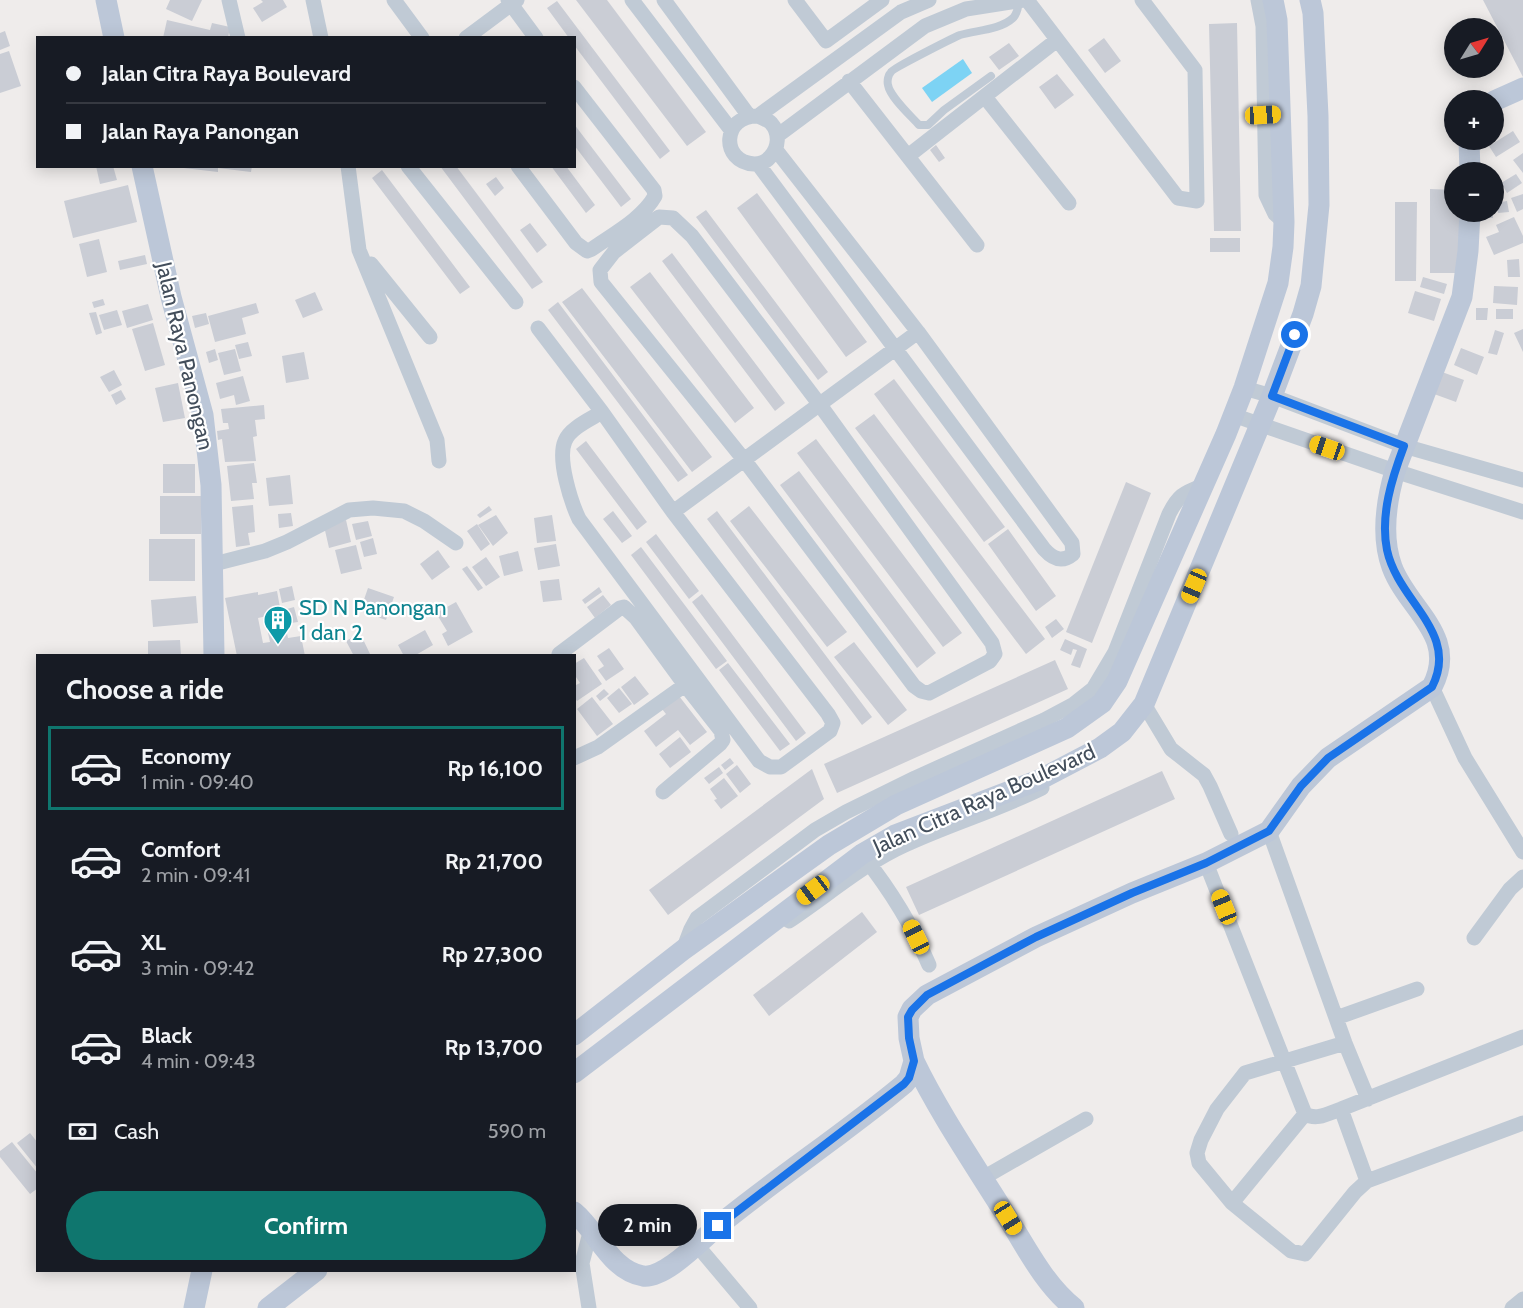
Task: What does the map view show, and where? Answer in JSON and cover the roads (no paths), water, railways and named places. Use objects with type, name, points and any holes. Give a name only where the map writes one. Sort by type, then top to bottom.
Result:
[{"type":"main road","points":[[106,0],[114,36]]},
{"type":"main road","name":"Jalan Citra Raya Boulevard","points":[[576,1033],[683,951],[742,897],[820,839],[870,820],[904,793],[993,752],[1067,728],[1079,710],[1102,703],[1117,681],[1121,656],[1155,572],[1202,486],[1244,388],[1278,283],[1284,222],[1272,115],[1270,26],[1273,0]]},
{"type":"main road","name":"Jalan Citra Raya Boulevard","points":[[576,1070],[736,950],[866,859],[895,835],[1009,798],[1100,748],[1122,732],[1140,710],[1272,396],[1303,314],[1311,286],[1319,205],[1318,116],[1310,0]]},
{"type":"main road","points":[[1504,97],[1523,88]]},
{"type":"main road","name":"Jalan Raya Panongan","points":[[142,168],[171,297],[203,415],[210,474],[214,564],[214,654]]},
{"type":"main road","points":[[1074,1308],[1046,1277],[983,1178],[914,1061],[909,1038],[908,1017],[927,995],[1036,937],[1132,893],[1206,863],[1269,831],[1301,786],[1328,758],[1432,687],[1437,678],[1441,654],[1437,638],[1398,581],[1387,548],[1385,528],[1395,471],[1462,297],[1469,222]]},
{"type":"main road","points":[[576,1214],[591,1229],[613,1259],[633,1273],[646,1276],[660,1273],[904,1084],[909,1078],[914,1061]]},
{"type":"main road","points":[[194,1308],[202,1272]]},
{"type":"main road","points":[[268,1308],[315,1272]]},
{"type":"street","points":[[229,0],[238,36]]},
{"type":"street","points":[[313,0],[321,36]]},
{"type":"street","points":[[394,0],[421,36]]},
{"type":"street","points":[[632,0],[731,130]]},
{"type":"street","points":[[664,0],[754,116],[771,123],[777,143],[1072,543],[1073,554],[1068,558],[1060,560],[1051,556],[1044,549],[758,164]]},
{"type":"street","points":[[795,0],[826,41],[882,0]]},
{"type":"street","points":[[929,0],[901,12],[754,116],[738,121],[731,130],[729,143],[734,155],[745,163],[758,164],[769,159],[777,143],[849,81],[924,26],[966,9],[1023,0],[1058,40],[1178,198],[1197,201],[1195,70],[1142,0]]},
{"type":"street","points":[[1258,0],[1270,26]]},
{"type":"street","points":[[469,36],[512,2],[535,36]]},
{"type":"street","points":[[908,156],[1058,40]]},
{"type":"street","points":[[849,81],[977,245]]},
{"type":"street","points":[[520,168],[576,243],[587,251],[638,217],[651,202],[655,196],[654,190],[576,90]]},
{"type":"street","points":[[985,97],[1069,203]]},
{"type":"street","points":[[348,168],[359,250],[437,440],[439,461]]},
{"type":"street","points":[[410,168],[516,302]]},
{"type":"street","points":[[659,217],[673,218],[681,224],[820,405],[992,643],[994,654],[990,661],[929,693],[914,686],[745,461],[601,282],[600,270],[614,252],[659,217]]},
{"type":"street","points":[[359,250],[430,337]]},
{"type":"street","points":[[538,328],[602,412],[674,512],[828,714],[833,723],[830,731],[781,767],[770,767],[759,761],[579,519],[570,500],[565,475],[564,441],[572,432],[602,412]]},
{"type":"street","points":[[674,512],[918,332]]},
{"type":"street","points":[[1244,388],[1272,396],[1404,446],[1523,480]]},
{"type":"street","points":[[1233,415],[1523,512]]},
{"type":"street","points":[[214,564],[265,551],[349,510],[372,508],[404,512],[424,521],[456,543]]},
{"type":"street","points":[[559,654],[620,608],[624,607],[636,618],[721,731],[723,740],[663,792]]},
{"type":"street","points":[[576,757],[598,747],[685,685]]},
{"type":"street","points":[[1432,687],[1465,758],[1523,852]]},
{"type":"street","points":[[1140,710],[1172,749],[1204,774],[1231,834]]},
{"type":"street","points":[[1269,831],[1345,1043],[1368,1099]]},
{"type":"street","points":[[866,859],[898,903],[929,965]]},
{"type":"street","points":[[1206,863],[1305,1114],[1310,1118],[1318,1118],[1368,1099],[1523,1037]]},
{"type":"street","points":[[1473,938],[1510,889],[1523,877]]},
{"type":"street","points":[[1336,1018],[1417,989]]},
{"type":"street","points":[[1345,1043],[1245,1073],[1217,1109],[1197,1153],[1199,1163],[1232,1203],[1291,1251],[1305,1254],[1355,1192],[1367,1181],[1523,1123]]},
{"type":"street","points":[[1341,1109],[1367,1181]]},
{"type":"street","points":[[1232,1203],[1305,1114]]},
{"type":"street","points":[[983,1178],[1086,1119]]},
{"type":"street","points":[[589,1308],[582,1263],[591,1229]]},
{"type":"street","points":[[696,1244],[750,1308]]},
{"type":"street","points":[[1512,1308],[1523,1299]]},
{"type":"lane","points":[[991,76],[924,126],[918,125],[890,91],[887,82],[891,72],[899,65],[950,39],[998,26],[1012,19],[1023,0]]},
{"type":"water","points":[[963,59],[972,73],[932,102],[922,88]]},
{"type":"place","name":"SD N Panongan 1 dan 2","points":[[278,646]]}]
